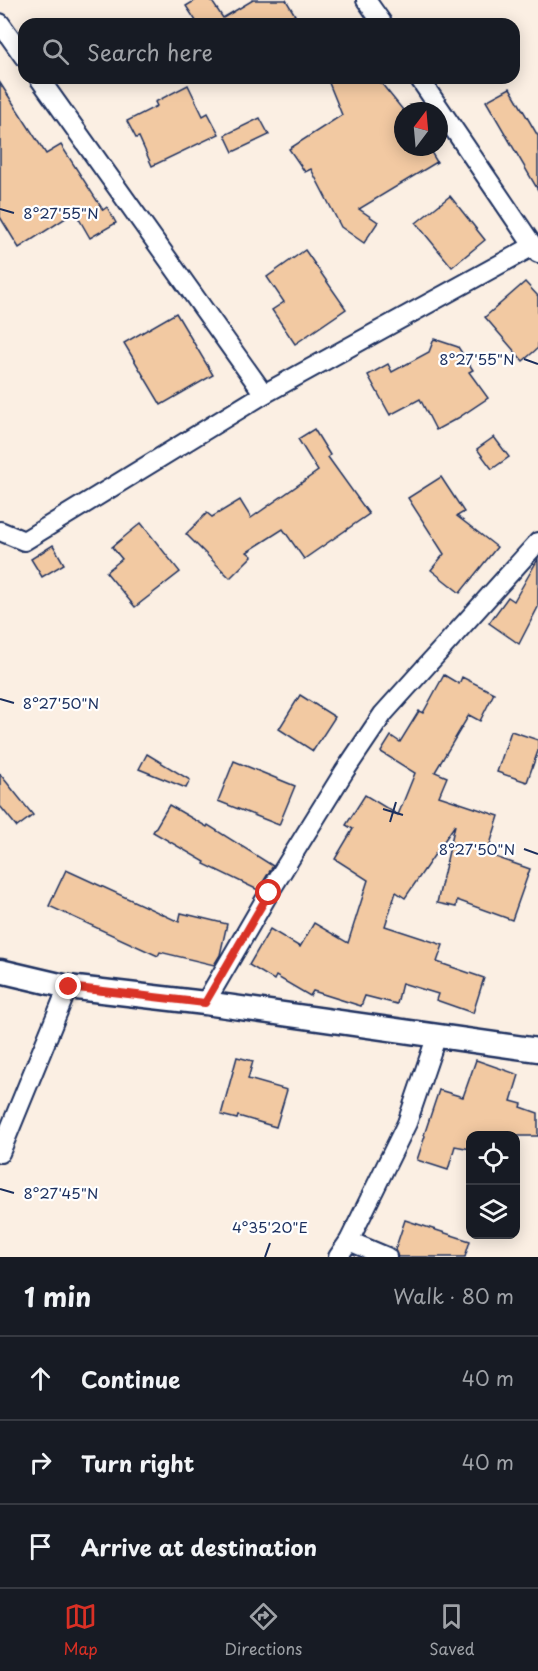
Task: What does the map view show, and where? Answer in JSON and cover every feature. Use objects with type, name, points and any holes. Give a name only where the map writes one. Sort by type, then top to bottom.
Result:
[{"type":"street","points":[[366,0],[379,18]]},
{"type":"street","points":[[0,23],[18,48]]},
{"type":"street","points":[[43,84],[264,394]]},
{"type":"street","points":[[0,531],[24,541],[264,394],[536,249],[423,84]]},
{"type":"street","points":[[205,1003],[281,873],[383,714],[538,542]]},
{"type":"street","points":[[0,971],[69,987],[205,1003],[538,1050]]},
{"type":"street","points":[[0,1154],[69,987]]},
{"type":"street","points":[[339,1257],[407,1123],[437,1035]]},
{"type":"street","points":[[349,1241],[387,1257]]},
{"type":"building","points":[[196,0],[211,0],[223,18],[194,18],[186,6]]},
{"type":"building","points":[[253,0],[286,0],[295,15],[290,18],[223,18]]},
{"type":"building","points":[[0,83],[46,154],[61,145],[103,210],[107,207],[116,223],[90,238],[75,212],[19,248],[0,217]]},
{"type":"building","points":[[329,84],[382,84],[396,102],[394,102],[394,156],[433,156],[437,162],[359,209],[378,222],[364,243],[341,227],[311,169],[305,172],[289,149],[342,115]]},
{"type":"building","points":[[188,85],[203,116],[208,113],[219,134],[152,166],[139,137],[136,138],[127,121],[157,106],[155,102]]},
{"type":"building","points":[[510,88],[538,136],[538,190],[486,101]]},
{"type":"building","points":[[260,118],[269,135],[233,152],[225,135]]},
{"type":"building","points":[[450,196],[485,240],[452,267],[416,223]]},
{"type":"building","points":[[305,250],[346,309],[295,344],[272,310],[284,302],[267,277]]},
{"type":"building","points":[[525,282],[538,296],[538,348],[523,361],[485,317]]},
{"type":"building","points":[[176,313],[213,375],[161,405],[124,343]]},
{"type":"building","points":[[434,339],[458,347],[473,370],[469,372],[488,398],[436,430],[420,399],[390,415],[368,375],[388,364],[392,372],[429,352]]},
{"type":"building","points":[[314,429],[330,455],[328,457],[369,514],[304,559],[283,529],[247,552],[252,556],[230,578],[186,534],[207,513],[212,517],[240,500],[251,518],[318,471],[298,439]]},
{"type":"building","points":[[494,437],[509,457],[492,469],[477,449]]},
{"type":"building","points":[[441,477],[464,512],[457,516],[497,547],[460,593],[431,570],[444,554],[408,498]]},
{"type":"building","points":[[141,523],[180,572],[135,607],[106,572],[122,559],[112,547]]},
{"type":"building","points":[[53,545],[64,564],[42,577],[31,559]]},
{"type":"building","points":[[538,559],[538,607],[519,644],[489,623],[508,597],[514,601]]},
{"type":"building","points":[[444,675],[459,684],[462,677],[494,693],[480,721],[469,715],[435,772],[447,777],[439,796],[499,816],[487,854],[530,869],[512,920],[457,900],[456,907],[437,903],[455,825],[405,898],[396,892],[385,926],[443,945],[437,962],[484,978],[473,1013],[436,1000],[438,994],[402,983],[397,1004],[365,996],[361,1006],[313,991],[310,996],[276,976],[274,980],[249,965],[270,929],[300,947],[314,923],[348,943],[368,880],[335,859],[353,829],[346,825],[365,795],[398,815],[415,773],[381,752],[391,736],[400,742],[419,711],[423,713]]},
{"type":"building","points":[[300,695],[335,717],[313,751],[279,729]]},
{"type":"building","points":[[511,731],[538,740],[538,751],[527,782],[497,772]]},
{"type":"building","points":[[147,754],[190,780],[186,788],[139,769]]},
{"type":"building","points":[[234,761],[295,786],[279,825],[218,801]]},
{"type":"building","points":[[0,774],[33,815],[17,827],[0,806]]},
{"type":"building","points":[[169,805],[207,827],[208,825],[273,866],[258,890],[204,864],[205,862],[153,832]]},
{"type":"building","points":[[66,870],[179,922],[181,913],[227,924],[220,955],[214,965],[160,952],[158,956],[49,906]]},
{"type":"building","points":[[237,1057],[253,1061],[248,1079],[287,1090],[276,1127],[238,1116],[237,1119],[221,1115]]},
{"type":"building","points":[[476,1060],[519,1075],[511,1101],[538,1113],[538,1136],[520,1136],[520,1131],[466,1131],[466,1148],[455,1146],[448,1170],[417,1160],[439,1090],[463,1097]]},
{"type":"building","points":[[405,1220],[470,1241],[465,1257],[398,1257],[395,1250]]},
{"type":"route","points":[[69,987],[205,1003],[269,893]]}]
